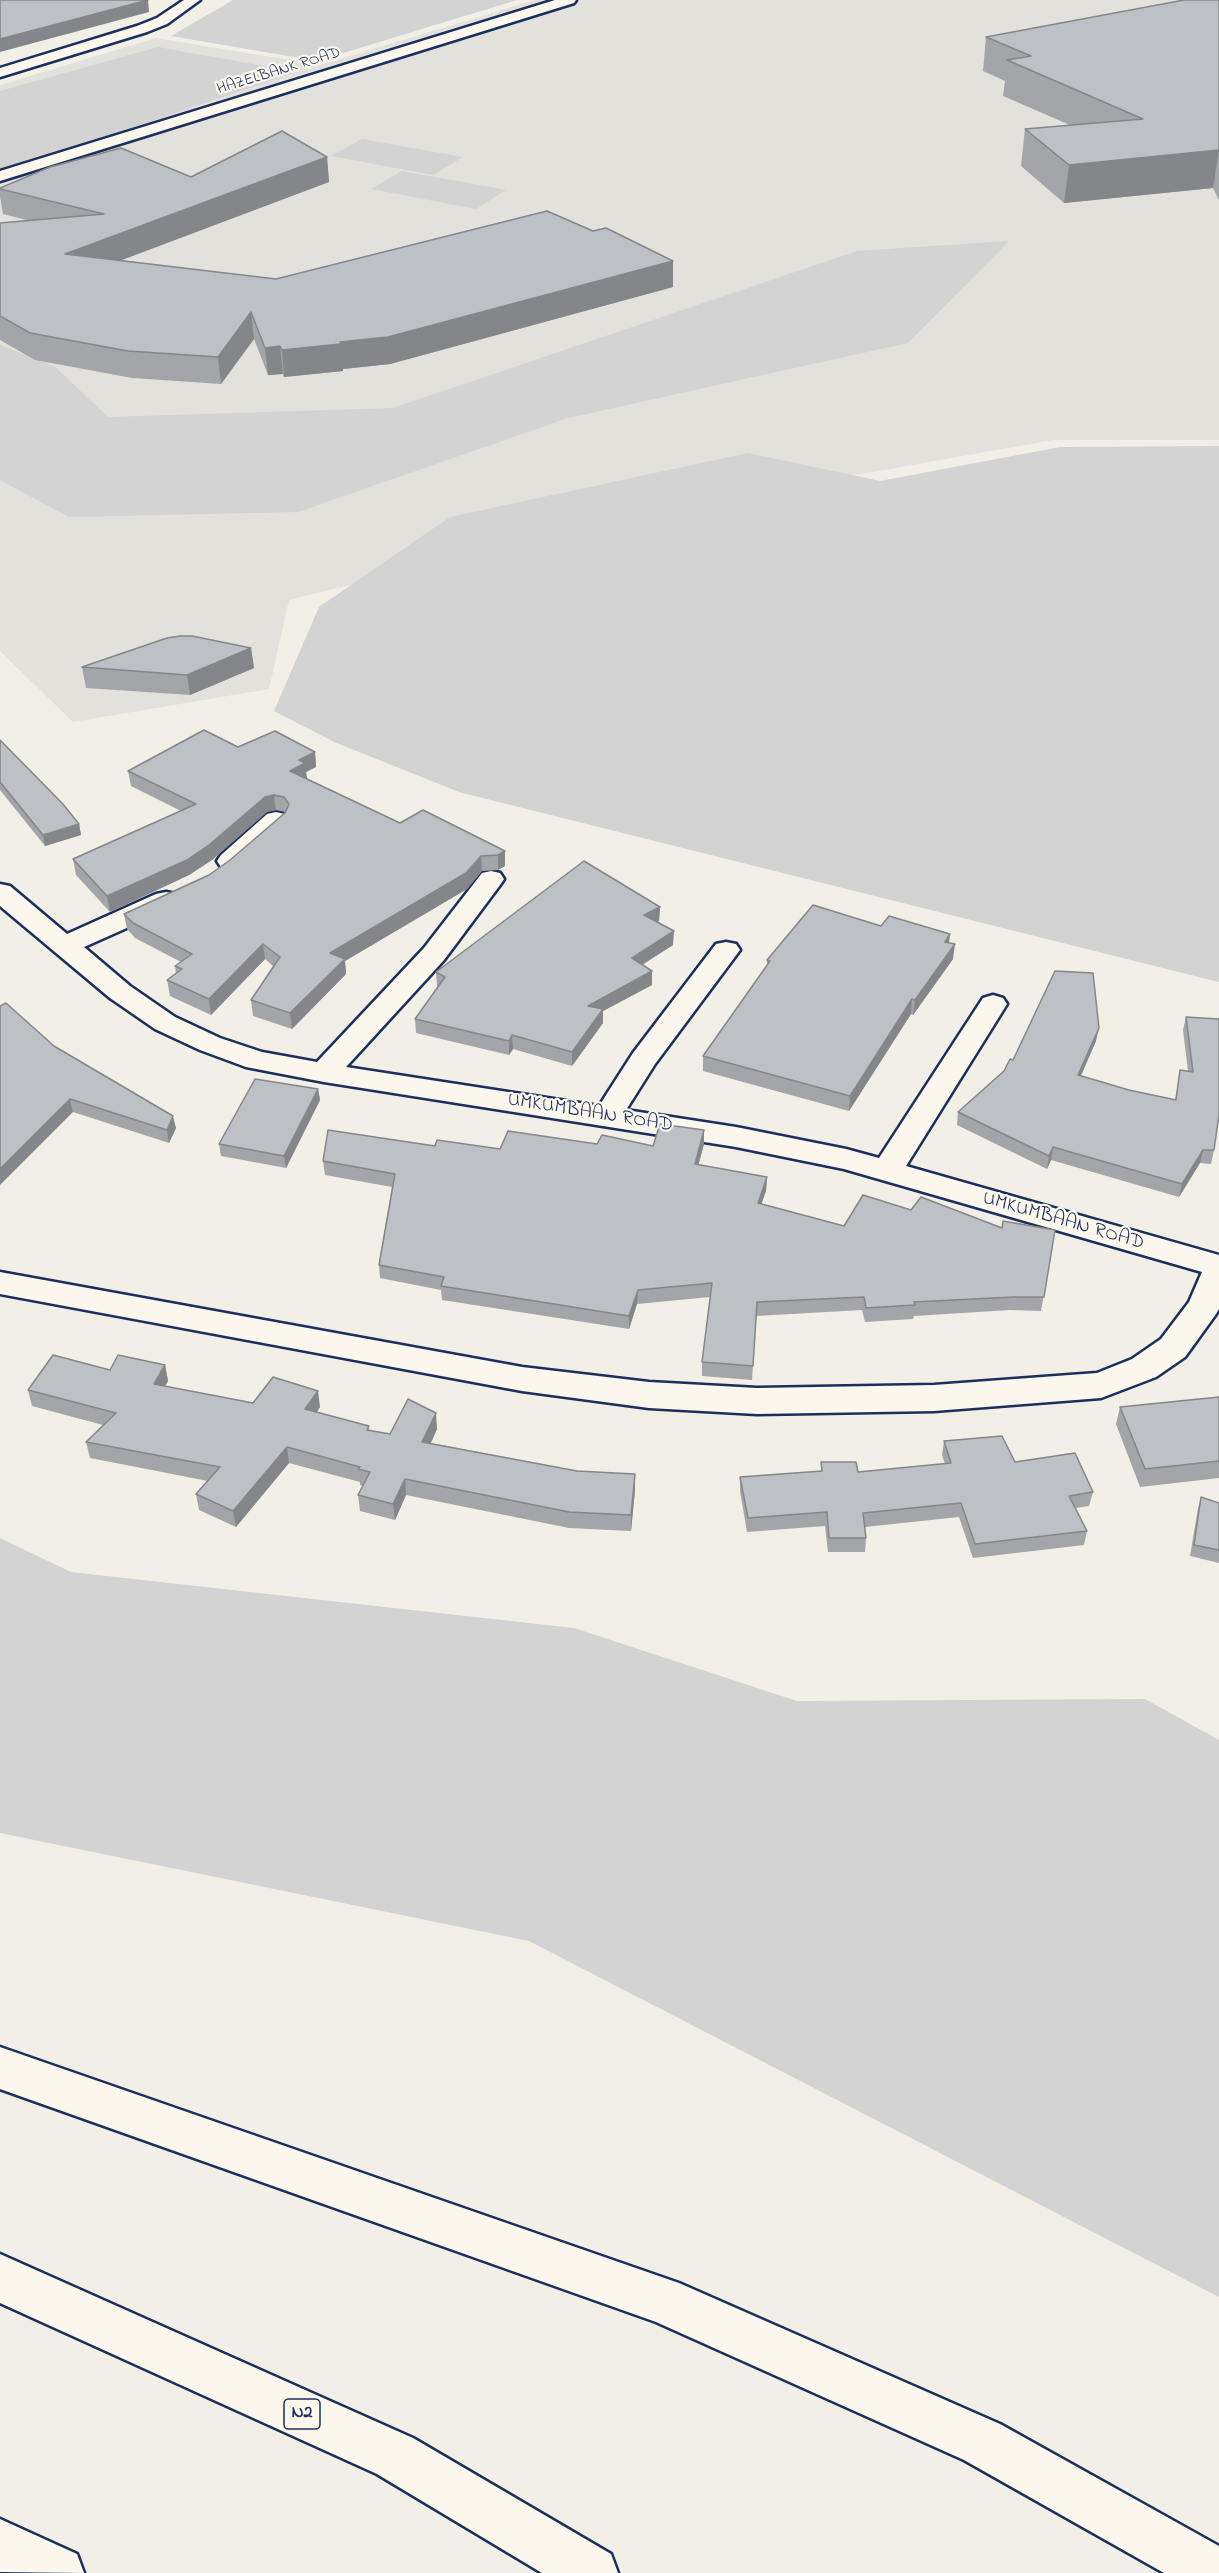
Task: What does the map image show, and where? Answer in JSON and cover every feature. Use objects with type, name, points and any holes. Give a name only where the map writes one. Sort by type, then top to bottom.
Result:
[{"type":"main road","points":[[0,74],[142,29],[162,21],[193,0]]},
{"type":"main road","name":"HAZELBANK ROAD","points":[[0,176],[569,0]]},
{"type":"main road","points":[[64,946],[199,883],[222,868],[276,820]]},
{"type":"main road","points":[[324,1073],[434,954],[491,879]]},
{"type":"main road","name":"UMKUMBAAN ROAD","points":[[0,892],[120,992],[165,1023],[210,1044],[256,1060],[324,1073],[736,1137],[846,1159],[1219,1266]]},
{"type":"main road","points":[[607,1117],[643,1060],[726,950]]},
{"type":"main road","points":[[887,1171],[993,1004]]},
{"type":"main road","points":[[0,1283],[522,1379],[649,1395],[757,1401],[934,1398],[1101,1385],[1144,1368],[1173,1348],[1203,1306],[1219,1272]]},
{"type":"main road","points":[[0,2068],[662,2300],[982,2442],[1215,2573]]},
{"type":"main road","name":"N2","points":[[0,2278],[395,2456],[592,2573]]},
{"type":"main road","points":[[0,2545],[58,2573]]},
{"type":"shaded area","points":[[233,0],[517,0],[317,61],[171,36]]},
{"type":"shaded area","points":[[535,0],[1219,0],[1219,440],[1053,440],[648,512],[289,600],[269,689],[73,722],[0,651],[0,85],[156,38],[320,65]]},
{"type":"shaded area","points":[[158,47],[297,72],[0,172],[0,91]]},
{"type":"shaded area","points":[[362,139],[463,157],[433,175],[331,156]]},
{"type":"shaded area","points":[[402,171],[506,190],[476,209],[371,189]]},
{"type":"shaded area","points":[[1009,241],[908,343],[568,418],[298,512],[69,517],[0,480],[0,345],[54,366],[108,417],[393,408],[857,251]]},
{"type":"shaded area","points":[[1219,446],[1219,982],[459,792],[334,742],[274,711],[319,607],[450,517],[748,453],[880,481],[1060,447]]},
{"type":"shaded area","points":[[0,1538],[71,1572],[574,1628],[797,1701],[1145,1699],[1219,1740],[1219,2297],[529,1941],[0,1833]]},
{"type":"building","points":[[0,0],[148,0],[0,39]]},
{"type":"building","points":[[1184,0],[1219,0],[1219,150],[1069,165],[1025,129],[1143,119],[1007,60],[1031,56],[986,37]]},
{"type":"building","points":[[282,131],[327,157],[65,254],[276,279],[547,211],[593,231],[606,228],[673,261],[388,337],[340,342],[341,344],[282,350],[280,346],[265,348],[251,312],[218,357],[128,351],[30,333],[0,316],[0,223],[104,214],[0,188],[50,167],[121,148],[191,177]]},
{"type":"building","points":[[192,636],[251,648],[187,675],[82,667],[167,638]]},
{"type":"building","points":[[204,730],[238,747],[275,731],[315,752],[299,760],[305,763],[290,771],[400,823],[423,810],[505,851],[498,855],[481,856],[466,873],[330,953],[345,959],[290,1013],[251,1000],[280,957],[263,944],[209,999],[167,980],[182,969],[175,966],[192,954],[133,923],[124,914],[209,875],[230,860],[285,813],[289,804],[284,797],[274,795],[265,797],[209,845],[187,860],[107,896],[73,859],[196,804],[128,771]]},
{"type":"building","points":[[0,740],[62,803],[79,824],[43,835],[0,782]]},
{"type":"building","points":[[584,861],[660,907],[644,915],[674,931],[632,958],[652,971],[588,1006],[603,1009],[572,1052],[512,1035],[509,1041],[415,1019],[445,977],[436,972]]},
{"type":"building","points":[[813,905],[881,926],[889,916],[950,934],[945,942],[955,944],[915,1000],[912,999],[850,1096],[703,1056],[770,961],[767,960]]},
{"type":"building","points":[[1055,971],[1093,973],[1099,1028],[1078,1075],[1129,1090],[1176,1100],[1180,1070],[1193,1072],[1186,1017],[1219,1019],[1219,1115],[1214,1150],[1203,1150],[1182,1184],[1053,1147],[1049,1156],[958,1112],[1004,1071],[1010,1059],[1013,1060]]},
{"type":"building","points":[[6,1003],[54,1046],[173,1116],[167,1130],[70,1099],[0,1169],[0,1006]]},
{"type":"building","points":[[255,1079],[318,1089],[284,1156],[219,1144]]},
{"type":"building","points":[[660,1124],[704,1130],[695,1164],[767,1177],[758,1203],[844,1226],[863,1195],[911,1210],[921,1197],[1002,1228],[1003,1221],[1055,1230],[1044,1297],[914,1302],[915,1305],[866,1308],[864,1297],[757,1302],[753,1366],[702,1362],[712,1283],[638,1290],[629,1316],[441,1286],[444,1277],[379,1265],[395,1174],[323,1161],[328,1130],[435,1146],[437,1140],[500,1149],[508,1131],[597,1144],[602,1135],[653,1146]]},
{"type":"building","points":[[53,1355],[110,1370],[118,1355],[165,1365],[154,1384],[253,1403],[273,1377],[318,1391],[305,1409],[369,1426],[367,1430],[390,1434],[408,1399],[436,1413],[422,1442],[577,1471],[635,1474],[631,1515],[569,1512],[405,1479],[393,1504],[358,1495],[370,1472],[358,1469],[360,1467],[287,1447],[233,1511],[196,1494],[220,1467],[86,1442],[116,1413],[28,1390]]},
{"type":"building","points":[[1219,1397],[1219,1461],[1145,1469],[1120,1407]]},
{"type":"building","points":[[1002,1436],[1015,1462],[1075,1453],[1093,1492],[1069,1496],[1087,1531],[975,1544],[961,1503],[863,1513],[866,1538],[829,1538],[827,1512],[748,1518],[740,1477],[822,1471],[821,1462],[856,1462],[858,1472],[951,1463],[944,1441]]},
{"type":"building","points":[[1201,1497],[1219,1503],[1219,1550],[1194,1545]]}]
